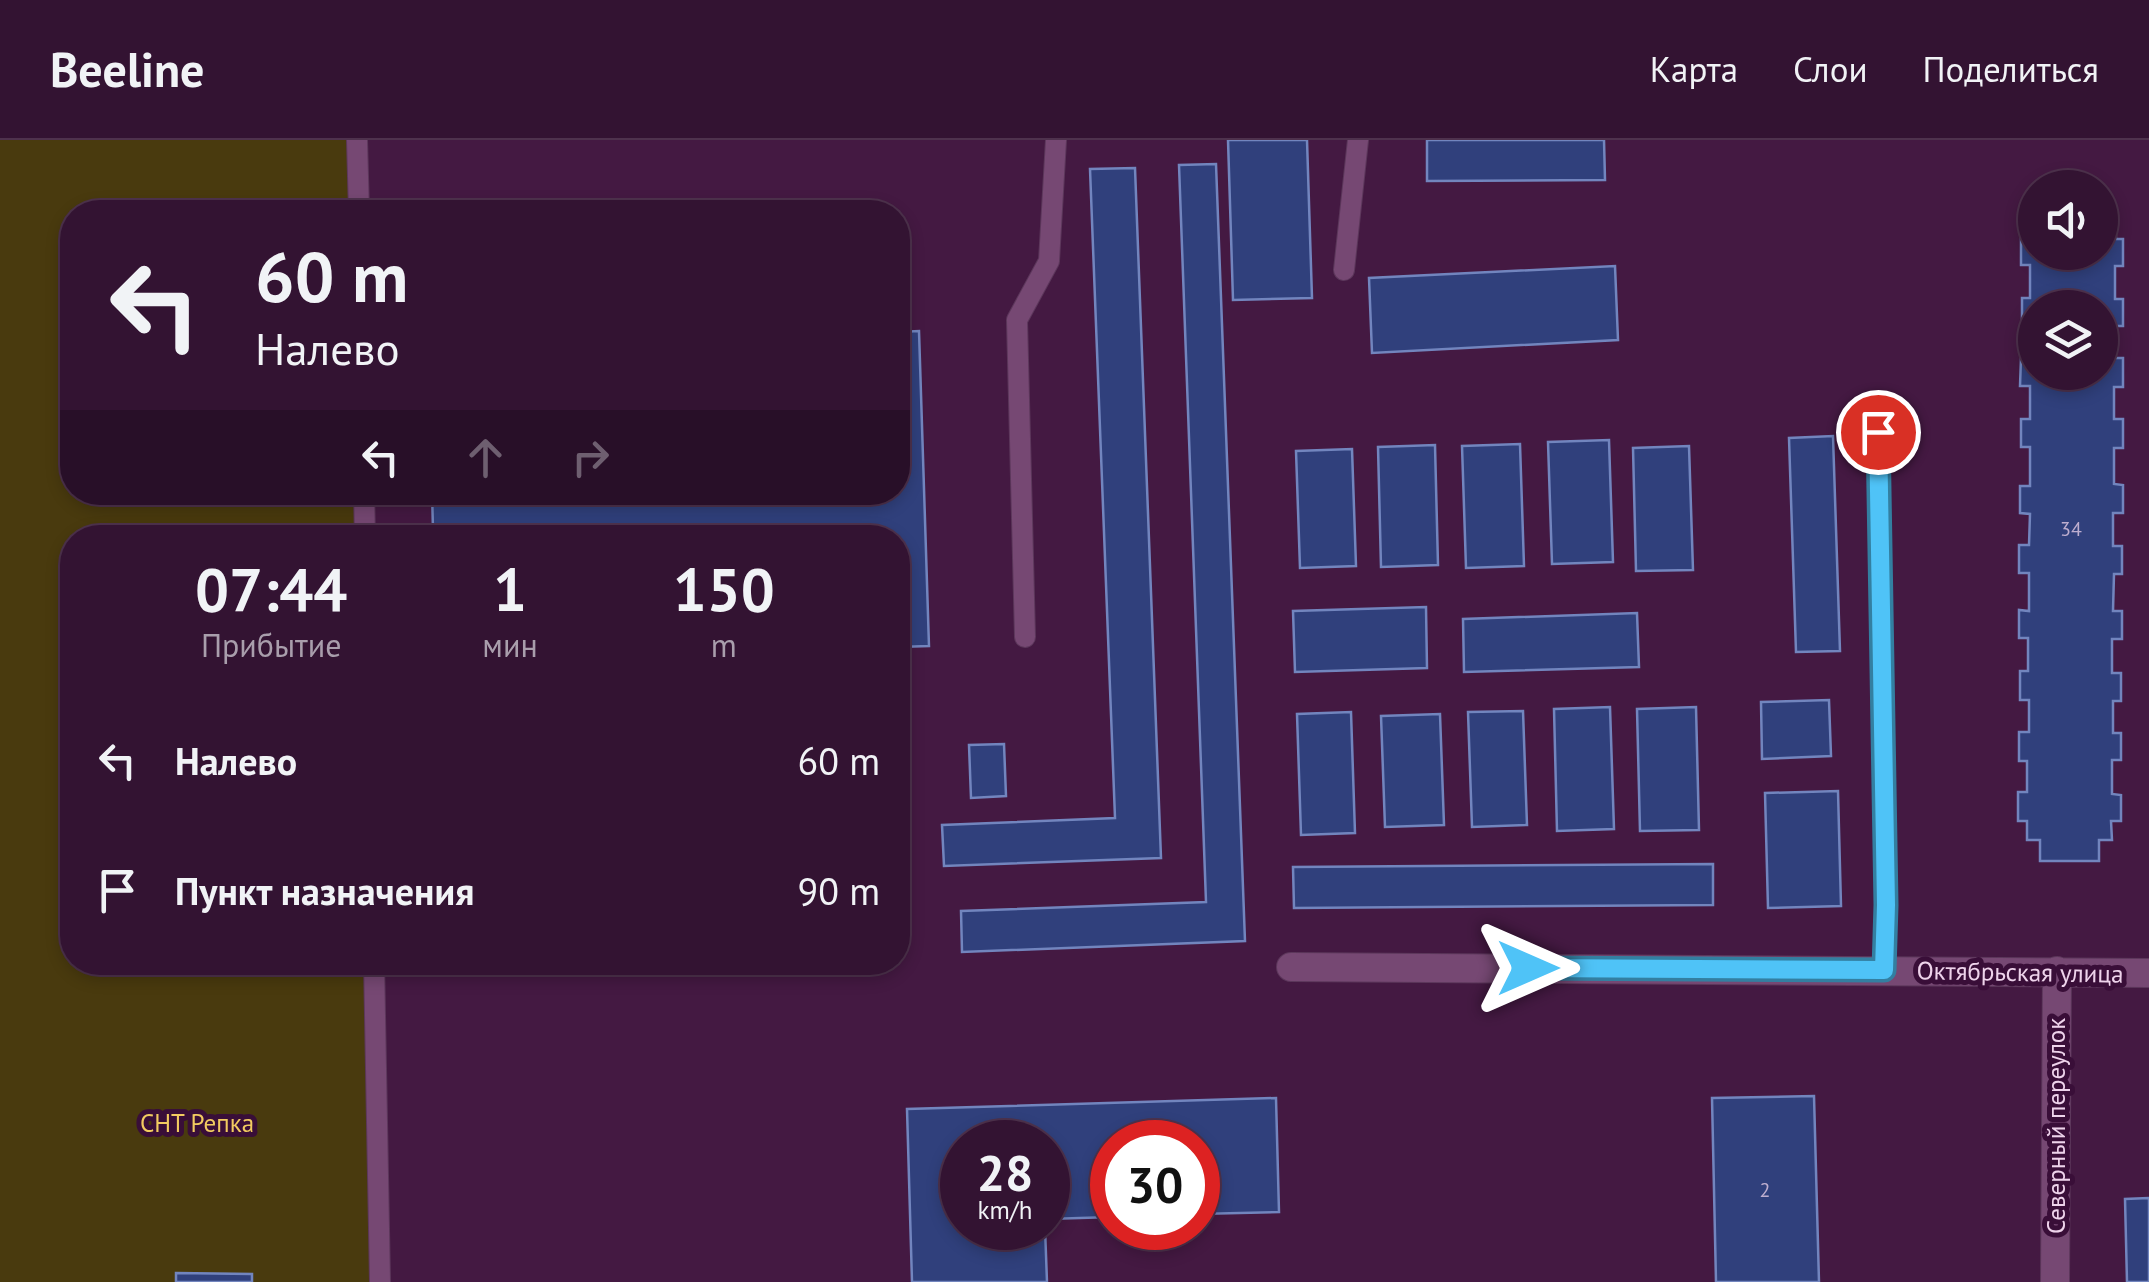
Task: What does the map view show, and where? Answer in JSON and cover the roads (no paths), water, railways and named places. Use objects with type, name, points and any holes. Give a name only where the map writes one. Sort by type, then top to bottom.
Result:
[{"type":"street","name":"Октябрьская улица","points":[[1290,967],[2149,973]]},
{"type":"street","name":"Северный переулок","points":[[2055,1282],[2057,971]]},
{"type":"lane","points":[[357,140],[358,200]]},
{"type":"lane","points":[[1024,637],[1017,320],[1048,261],[1056,140]]},
{"type":"lane","points":[[1344,270],[1358,140]]},
{"type":"lane","points":[[1878,432],[1884,970]]},
{"type":"lane","points":[[374,975],[380,1282]]},
{"type":"park label","name":"СНТ Репка","points":[[197,1123]]}]
